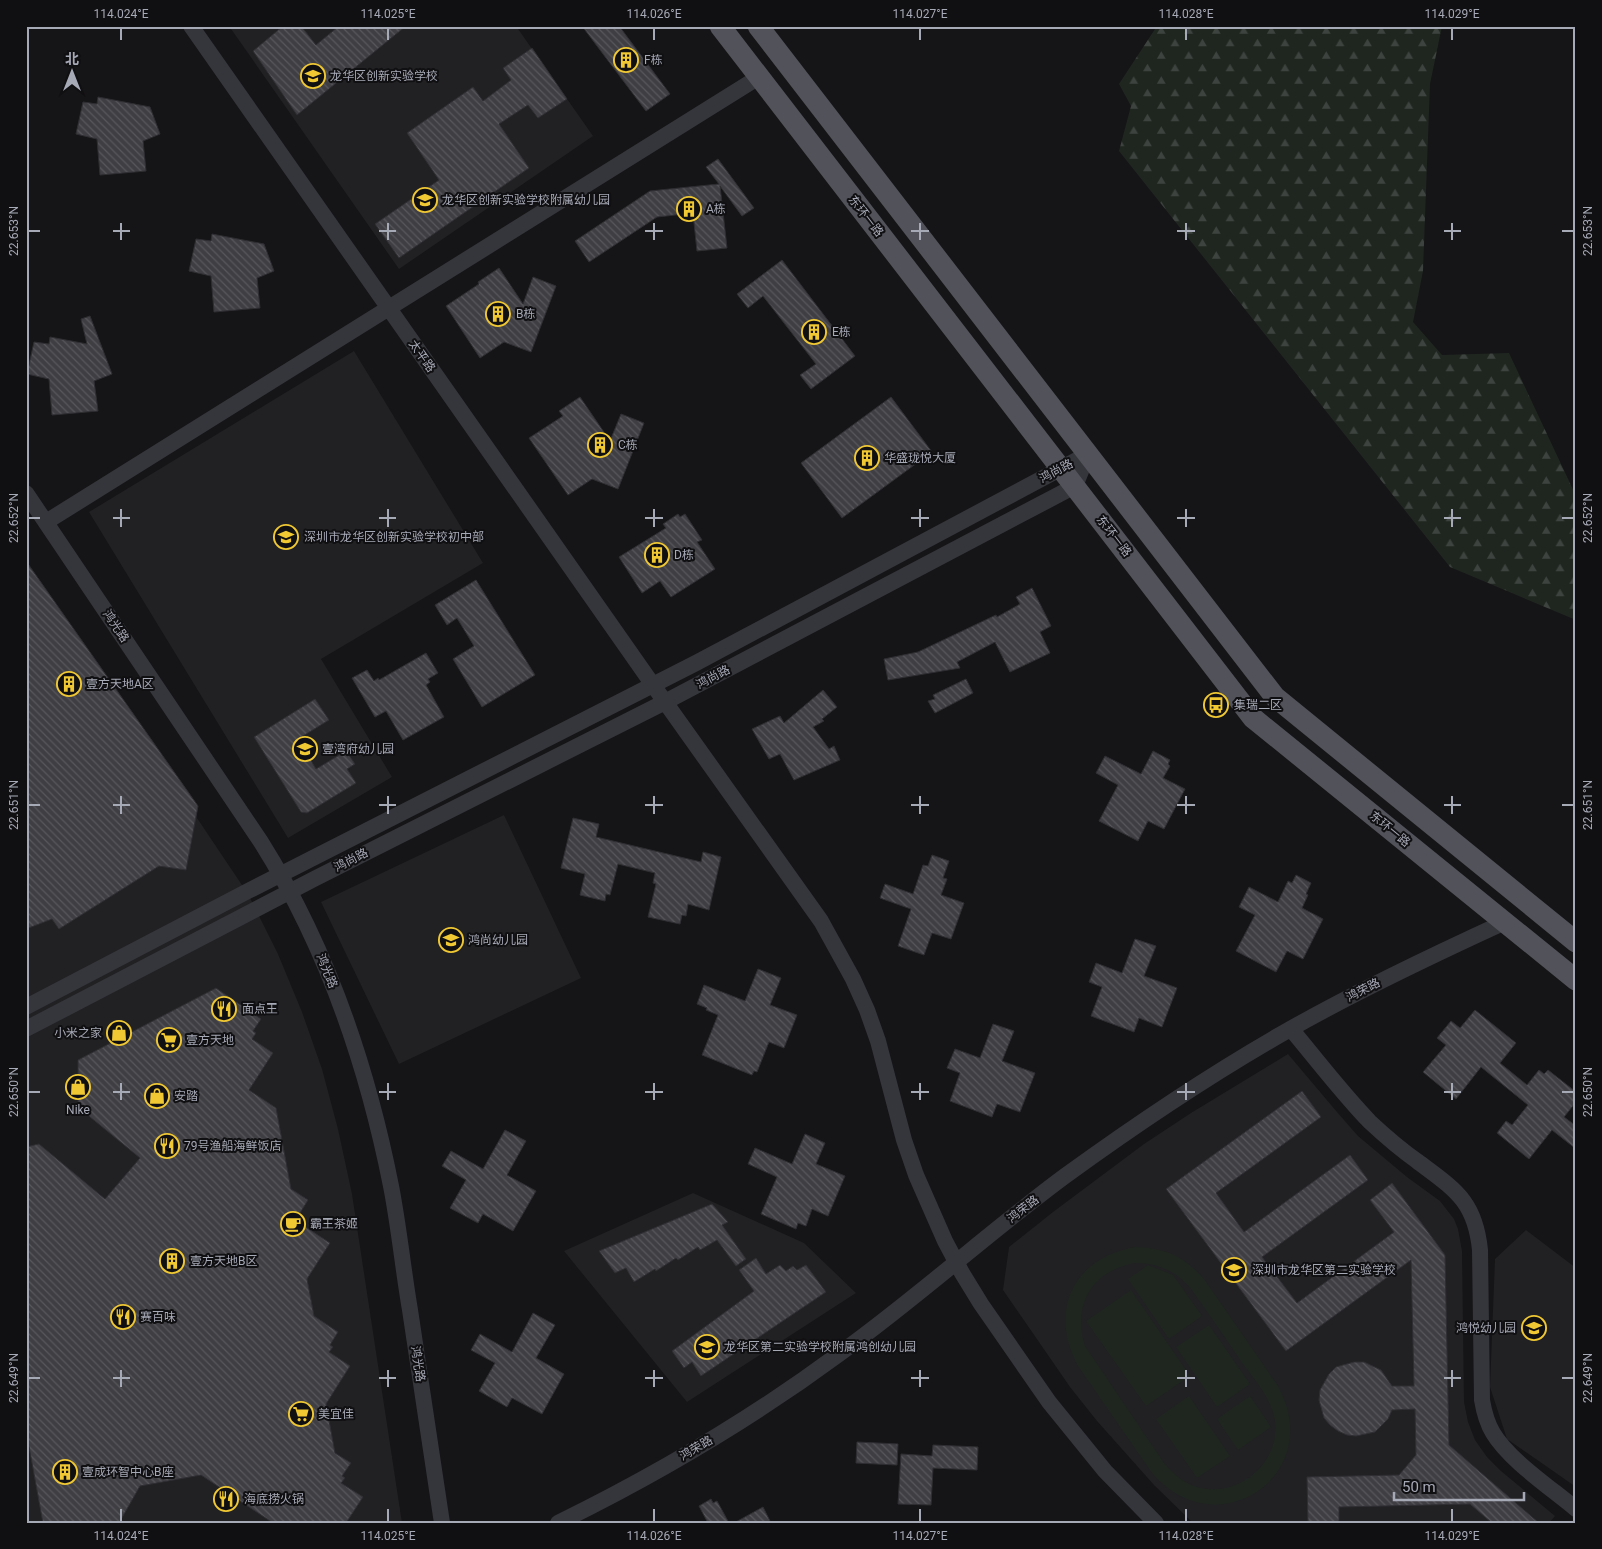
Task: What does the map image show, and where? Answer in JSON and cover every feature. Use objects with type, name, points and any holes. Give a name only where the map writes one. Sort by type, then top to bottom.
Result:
[{"type":"main road","name":"东环一路","points":[[720,26],[1254,718],[1576,980]]},
{"type":"main road","points":[[758,26],[1274,697],[1576,942]]},
{"type":"street","name":"太平路","points":[[191,26],[653,685],[803,893],[838,949],[860,994],[878,1041],[904,1140],[916,1174],[929,1208],[956,1262],[981,1304],[1049,1402],[1105,1471],[1156,1523]]},
{"type":"street","points":[[46,522],[759,77]]},
{"type":"street","name":"鸿尚路","points":[[26,1007],[653,685],[1088,454]]},
{"type":"street","name":"鸿尚路","points":[[26,1029],[665,702],[1075,486],[1088,454]]},
{"type":"street","name":"鸿光路","points":[[26,493],[281,875],[314,938],[359,1058],[376,1120],[391,1187],[442,1523]]},
{"type":"street","name":"鸿荣路","points":[[558,1523],[651,1474],[715,1437],[778,1397],[846,1349],[1032,1201],[1118,1138],[1216,1074],[1291,1029],[1396,973],[1505,922]]},
{"type":"street","points":[[1291,1029],[1371,1123],[1453,1188],[1470,1210],[1479,1236],[1482,1400],[1485,1417],[1501,1446],[1576,1509]]},
{"type":"shaded area","name":"龙华区创新实验学校附属幼儿园","points":[[229,26],[516,26],[593,136],[399,269]]},
{"type":"shaded area","name":"深圳市龙华区创新实验学校初中部","points":[[354,351],[483,563],[321,659],[392,777],[288,838],[89,512]]},
{"type":"shaded area","name":"壹方天地","points":[[26,563],[248,894],[278,954],[302,1012],[322,1069],[338,1129],[352,1194],[402,1523],[26,1523]]},
{"type":"shaded area","name":"鸿尚幼儿园","points":[[504,815],[581,978],[399,1064],[321,902]]},
{"type":"shaded area","name":"深圳市龙华区第二实验学校","points":[[1288,1054],[1358,1136],[1407,1177],[1440,1201],[1454,1219],[1462,1251],[1464,1402],[1468,1422],[1475,1440],[1487,1457],[1555,1516],[1549,1523],[1193,1523],[1154,1485],[1097,1421],[1070,1387],[1003,1290],[1009,1247],[1144,1144]]},
{"type":"shaded area","name":"龙华区第二实验学校附属鸿创幼儿园","points":[[693,1193],[804,1243],[856,1293],[687,1402],[564,1251]]},
{"type":"shaded area","name":"鸿悦幼儿园","points":[[1526,1230],[1576,1268],[1576,1487],[1507,1439],[1490,1387],[1495,1259]]},
{"type":"green space","points":[[1157,26],[1442,26],[1430,84],[1423,271],[1413,322],[1442,355],[1509,353],[1576,496],[1576,620],[1450,567],[1119,151],[1131,106],[1119,84]]},
{"type":"green space","points":[[1135,1247],[1156,1249],[1174,1255],[1189,1264],[1204,1279],[1278,1386],[1289,1418],[1288,1448],[1277,1473],[1258,1491],[1233,1502],[1206,1504],[1178,1495],[1152,1473],[1078,1366],[1069,1346],[1066,1326],[1067,1307],[1072,1290],[1082,1275],[1096,1262],[1114,1253]],"holes":[[[1136,1263],[1153,1265],[1167,1270],[1179,1277],[1191,1289],[1269,1402],[1274,1416],[1275,1433],[1272,1448],[1265,1462],[1241,1482],[1226,1488],[1210,1489],[1189,1484],[1174,1473],[1164,1463],[1085,1346],[1081,1316],[1084,1303],[1090,1291],[1108,1273]]]},
{"type":"green space","points":[[1148,1265],[1173,1275],[1202,1316],[1169,1339],[1128,1279]]},
{"type":"green space","points":[[1131,1290],[1190,1376],[1146,1406],[1086,1321]]},
{"type":"green space","points":[[1209,1325],[1250,1384],[1217,1407],[1176,1347]]},
{"type":"green space","points":[[1189,1396],[1230,1456],[1197,1478],[1156,1419]]},
{"type":"green space","points":[[1250,1396],[1271,1427],[1238,1450],[1217,1419]]},
{"type":"building","name":"龙华区创新实验学校","points":[[283,26],[301,26],[316,45],[339,26],[406,26],[297,115],[253,51]]},
{"type":"building","name":"F栋","points":[[582,26],[619,26],[670,94],[646,111]]},
{"type":"building","points":[[532,48],[567,99],[538,118],[528,105],[499,124],[529,168],[399,258],[375,224],[439,180],[407,133],[473,87],[483,101],[511,80],[503,68]]},
{"type":"building","points":[[98,97],[150,107],[160,134],[143,141],[146,171],[100,175],[97,139],[76,134],[83,102],[97,104]]},
{"type":"building","name":"A栋","points":[[718,159],[754,208],[742,216],[720,186],[727,248],[697,251],[693,213],[657,217],[589,262],[575,241],[650,191],[719,184],[706,167]]},
{"type":"building","points":[[212,234],[264,244],[274,271],[257,278],[260,308],[214,312],[211,276],[189,271],[196,239],[211,241]]},
{"type":"building","name":"E栋","points":[[782,260],[855,356],[811,389],[800,375],[816,364],[763,296],[748,308],[737,294]]},
{"type":"building","name":"B栋","points":[[499,268],[523,304],[533,277],[556,286],[531,352],[504,342],[480,358],[446,306]]},
{"type":"building","points":[[90,316],[112,374],[94,381],[98,411],[52,415],[49,379],[27,374],[34,342],[49,344],[50,337],[87,344],[81,319]]},
{"type":"building","name":"C栋","points":[[580,397],[610,441],[621,414],[644,423],[618,489],[592,479],[568,495],[529,438],[563,416],[559,411]]},
{"type":"building","name":"华盛珑悦大厦","points":[[891,397],[932,452],[842,518],[801,463]]},
{"type":"building","name":"D栋","points":[[678,514],[680,517],[685,514],[702,540],[697,542],[715,569],[671,597],[660,581],[642,593],[619,557],[666,528],[663,524]]},
{"type":"building","name":"壹方天地A区","points":[[26,561],[198,806],[186,870],[159,866],[59,929],[52,919],[26,929]]},
{"type":"building","points":[[476,580],[535,675],[482,707],[453,659],[474,646],[457,618],[447,625],[435,605]]},
{"type":"building","points":[[1032,588],[1051,626],[1040,632],[1050,653],[1010,672],[995,642],[957,662],[960,668],[888,680],[884,659],[918,652],[996,615],[997,617],[1020,604],[1016,597]]},
{"type":"building","points":[[426,653],[438,673],[428,679],[430,682],[426,685],[444,717],[403,740],[386,711],[375,717],[352,678],[367,670],[374,681],[378,678],[379,680]]},
{"type":"building","points":[[966,679],[973,693],[935,713],[928,701],[935,699],[933,695]]},
{"type":"building","points":[[823,690],[837,707],[822,719],[824,721],[813,727],[829,749],[834,746],[840,760],[794,780],[780,754],[769,759],[752,729],[780,716],[784,723]]},
{"type":"building","points":[[315,699],[329,720],[298,739],[316,769],[346,751],[355,764],[347,769],[356,783],[307,813],[301,812],[254,737]]},
{"type":"building","points":[[1153,751],[1170,760],[1168,764],[1170,766],[1163,778],[1185,789],[1164,829],[1148,821],[1138,841],[1099,821],[1118,785],[1096,773],[1105,756],[1141,774]]},
{"type":"building","points":[[573,818],[599,824],[596,837],[701,862],[703,852],[721,857],[709,910],[688,904],[686,916],[682,915],[680,924],[648,917],[656,884],[653,883],[655,873],[618,864],[610,895],[606,894],[605,901],[580,895],[585,874],[561,868]]},
{"type":"building","points":[[932,855],[949,861],[943,878],[947,879],[941,895],[964,903],[951,939],[932,933],[924,955],[898,946],[911,909],[880,898],[885,884],[913,894],[923,865],[928,866]]},
{"type":"building","points":[[1296,875],[1311,883],[1302,908],[1323,919],[1303,959],[1287,951],[1276,972],[1236,951],[1255,915],[1239,907],[1249,887],[1278,902],[1288,881],[1292,883]]},
{"type":"building","points":[[1135,939],[1156,946],[1144,976],[1177,988],[1162,1027],[1139,1018],[1134,1032],[1091,1016],[1102,987],[1089,982],[1096,963],[1122,973]]},
{"type":"building","points":[[758,969],[781,978],[770,1005],[797,1015],[784,1048],[769,1042],[757,1072],[754,1071],[752,1075],[702,1055],[718,1015],[697,1004],[704,985],[745,1001]]},
{"type":"building","name":"壹方天地B区","points":[[216,988],[261,1019],[253,1031],[256,1033],[252,1039],[273,1053],[249,1090],[276,1108],[291,1189],[308,1200],[300,1213],[302,1215],[298,1222],[330,1243],[307,1279],[314,1316],[338,1332],[330,1345],[333,1347],[329,1352],[350,1366],[326,1404],[335,1453],[351,1463],[342,1476],[345,1478],[341,1483],[363,1497],[346,1523],[273,1523],[201,1475],[140,1486],[119,1523],[43,1523],[26,1430],[26,1147],[39,1144],[105,1199],[140,1158],[78,1107],[78,1060]]},
{"type":"building","points":[[1475,1010],[1516,1043],[1500,1063],[1527,1085],[1539,1070],[1544,1074],[1548,1070],[1576,1092],[1576,1102],[1564,1117],[1576,1126],[1576,1149],[1552,1130],[1529,1159],[1497,1133],[1506,1121],[1512,1125],[1528,1105],[1481,1067],[1456,1099],[1423,1072],[1446,1045],[1437,1038],[1451,1021],[1460,1028]]},
{"type":"building","points":[[993,1024],[1014,1031],[1002,1061],[1035,1073],[1020,1112],[997,1104],[992,1117],[950,1101],[960,1073],[947,1068],[955,1049],[980,1058]]},
{"type":"building","points":[[1302,1091],[1321,1117],[1216,1193],[1244,1232],[1350,1155],[1368,1180],[1262,1257],[1297,1303],[1394,1232],[1370,1200],[1392,1183],[1445,1255],[1449,1445],[1539,1523],[1492,1523],[1470,1504],[1339,1507],[1339,1523],[1308,1523],[1307,1477],[1399,1475],[1416,1455],[1415,1409],[1392,1410],[1388,1419],[1375,1432],[1356,1436],[1347,1435],[1330,1425],[1324,1418],[1319,1400],[1320,1390],[1329,1374],[1336,1367],[1354,1362],[1364,1362],[1381,1370],[1392,1386],[1414,1386],[1411,1260],[1286,1351],[1166,1189]]},
{"type":"building","points":[[505,1130],[526,1141],[507,1175],[536,1191],[513,1231],[483,1214],[478,1223],[450,1208],[466,1180],[442,1166],[451,1151],[483,1169]]},
{"type":"building","points":[[805,1134],[825,1143],[816,1164],[845,1176],[828,1216],[812,1209],[806,1226],[798,1223],[796,1229],[761,1214],[777,1177],[748,1164],[755,1148],[792,1164]]},
{"type":"building","points":[[712,1204],[728,1222],[722,1225],[746,1259],[736,1266],[717,1240],[700,1250],[698,1247],[678,1260],[676,1258],[634,1282],[626,1268],[615,1273],[599,1251]]},
{"type":"building","points":[[756,1258],[766,1274],[780,1265],[786,1271],[793,1266],[797,1270],[806,1265],[826,1292],[701,1376],[692,1362],[684,1368],[672,1351],[754,1291],[739,1270]]},
{"type":"building","points":[[533,1313],[555,1325],[536,1358],[564,1374],[542,1414],[512,1398],[507,1407],[479,1391],[495,1363],[471,1350],[480,1334],[512,1352]]},
{"type":"building","points":[[857,1442],[898,1444],[897,1465],[856,1463]]},
{"type":"building","points":[[933,1445],[978,1447],[977,1470],[933,1468],[931,1505],[898,1504],[901,1454],[932,1456]]},
{"type":"building","points":[[711,1499],[713,1503],[717,1501],[729,1523],[708,1523],[699,1506]]},
{"type":"building","points":[[763,1507],[771,1523],[734,1523]]},
{"type":"place","name":"F栋","points":[[626,60]]},
{"type":"place","name":"龙华区创新实验学校","points":[[313,76]]},
{"type":"place","name":"龙华区创新实验学校附属幼儿园","points":[[425,200]]},
{"type":"place","name":"A栋","points":[[689,209]]},
{"type":"place","name":"B栋","points":[[498,314]]},
{"type":"place","name":"E栋","points":[[814,332]]},
{"type":"place","name":"C栋","points":[[600,445]]},
{"type":"place","name":"华盛珑悦大厦","points":[[867,458]]},
{"type":"place","name":"深圳市龙华区创新实验学校初中部","points":[[286,537]]},
{"type":"place","name":"D栋","points":[[657,555]]},
{"type":"place","name":"壹方天地A区","points":[[69,684]]},
{"type":"place","name":"集瑞二区","points":[[1216,705]]},
{"type":"place","name":"壹湾府幼儿园","points":[[305,749]]},
{"type":"place","name":"鸿尚幼儿园","points":[[451,940]]},
{"type":"place","name":"面点王","points":[[224,1009]]},
{"type":"place","name":"小米之家","points":[[119,1033]]},
{"type":"place","name":"壹方天地","points":[[169,1040]]},
{"type":"place","name":"Nike","points":[[78,1087]]},
{"type":"place","name":"安踏","points":[[157,1096]]},
{"type":"place","name":"79号渔船海鲜饭店","points":[[167,1146]]},
{"type":"place","name":"霸王茶姬","points":[[293,1224]]},
{"type":"place","name":"壹方天地B区","points":[[172,1261]]},
{"type":"place","name":"深圳市龙华区第二实验学校","points":[[1234,1270]]},
{"type":"place","name":"赛百味","points":[[123,1317]]},
{"type":"place","name":"鸿悦幼儿园","points":[[1534,1328]]},
{"type":"place","name":"龙华区第二实验学校附属鸿创幼儿园","points":[[707,1347]]},
{"type":"place","name":"美宜佳","points":[[301,1414]]},
{"type":"place","name":"壹成环智中心B座","points":[[65,1472]]},
{"type":"place","name":"海底捞火锅","points":[[226,1499]]}]
